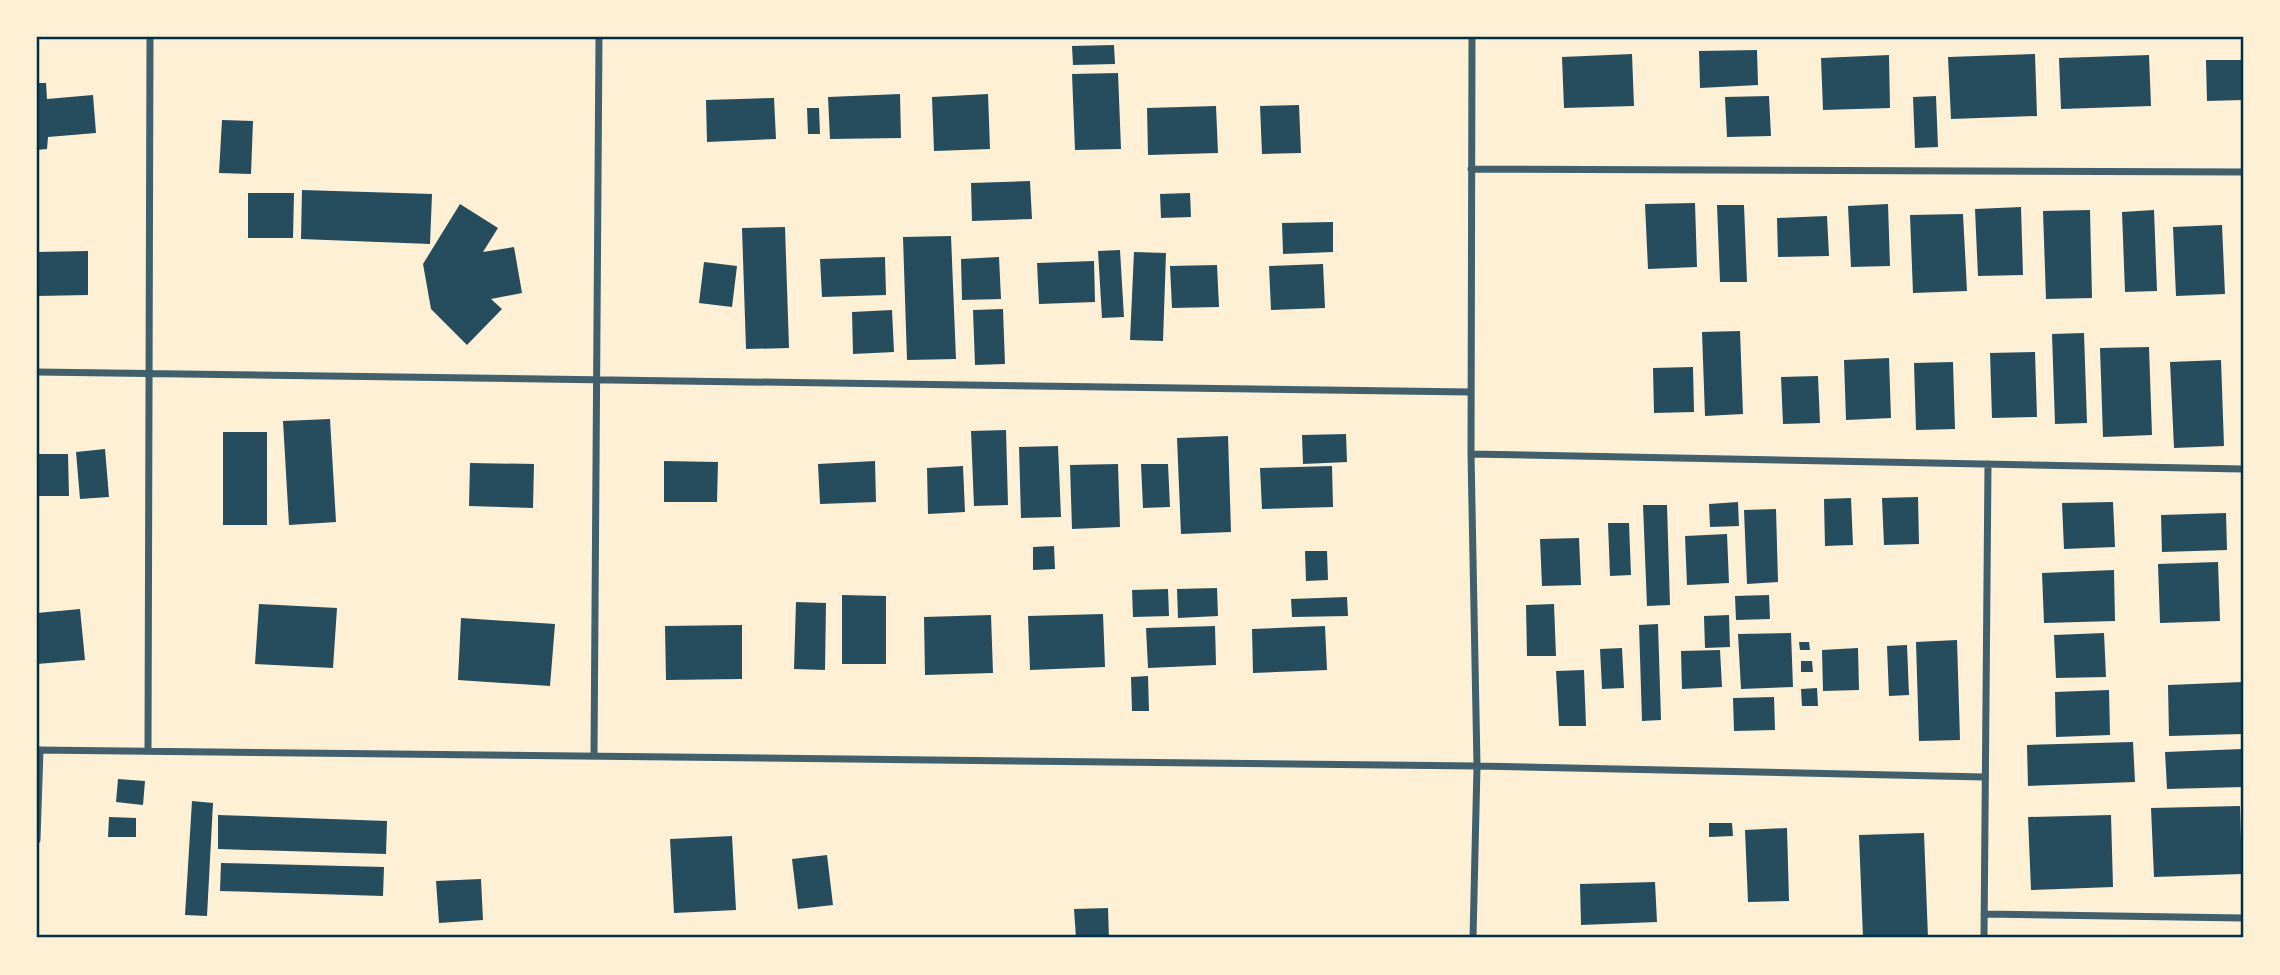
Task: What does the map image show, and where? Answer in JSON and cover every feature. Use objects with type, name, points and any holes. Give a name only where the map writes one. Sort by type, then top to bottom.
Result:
[{"type":"street","points":[[148,751],[149,37]]},
{"type":"street","points":[[594,755],[599,37]]},
{"type":"street","points":[[1472,37],[1471,454],[1477,766],[1473,938]]},
{"type":"street","points":[[1471,169],[2243,173]]},
{"type":"street","points":[[37,372],[1471,392]]},
{"type":"street","points":[[1471,454],[2243,468]]},
{"type":"street","points":[[1984,938],[1987,464]]},
{"type":"street","points":[[37,839],[38,750],[1477,766],[1984,777]]},
{"type":"street","points":[[1984,914],[2243,918]]},
{"type":"building","points":[[1114,45],[1115,64],[1073,65],[1072,46]]},
{"type":"building","points":[[1757,50],[1758,85],[1700,88],[1699,51]]},
{"type":"building","points":[[1632,54],[1634,106],[1564,108],[1562,57]]},
{"type":"building","points":[[2035,54],[2037,116],[1951,119],[1948,57]]},
{"type":"building","points":[[1889,55],[1890,108],[1823,110],[1821,58]]},
{"type":"building","points":[[2149,55],[2151,106],[2061,109],[2059,58]]},
{"type":"building","points":[[2206,60],[2243,60],[2243,100],[2207,101]]},
{"type":"building","points":[[1118,73],[1121,149],[1075,150],[1072,74]]},
{"type":"building","points":[[37,83],[46,83],[47,99],[93,95],[96,133],[48,137],[47,149],[37,150]]},
{"type":"building","points":[[900,94],[901,138],[830,139],[828,97]]},
{"type":"building","points":[[988,94],[990,149],[934,151],[932,97]]},
{"type":"building","points":[[1769,96],[1771,136],[1727,137],[1725,97]]},
{"type":"building","points":[[1936,96],[1938,147],[1915,148],[1913,97]]},
{"type":"building","points":[[774,98],[776,139],[707,142],[706,100]]},
{"type":"building","points":[[1299,105],[1301,153],[1262,154],[1260,106]]},
{"type":"building","points":[[1216,106],[1218,153],[1148,155],[1147,108]]},
{"type":"building","points":[[807,108],[819,108],[820,134],[808,134]]},
{"type":"building","points":[[222,120],[253,121],[251,174],[219,173]]},
{"type":"building","points":[[1030,181],[1032,219],[972,221],[971,183]]},
{"type":"building","points":[[302,190],[432,194],[430,244],[301,239]]},
{"type":"building","points":[[248,193],[294,193],[293,238],[248,238]]},
{"type":"building","points":[[1190,193],[1191,217],[1161,218],[1160,194]]},
{"type":"building","points":[[1695,203],[1697,267],[1648,269],[1645,204]]},
{"type":"building","points":[[460,204],[498,228],[483,252],[514,247],[522,293],[491,299],[502,309],[467,345],[431,309],[423,264]]},
{"type":"building","points":[[1888,204],[1890,266],[1851,267],[1848,206]]},
{"type":"building","points":[[1717,205],[1744,205],[1747,282],[1720,282]]},
{"type":"building","points":[[2021,207],[2023,275],[1978,276],[1975,209]]},
{"type":"building","points":[[2090,210],[2092,298],[2046,299],[2043,211]]},
{"type":"building","points":[[2154,210],[2157,291],[2125,292],[2122,212]]},
{"type":"building","points":[[1963,214],[1967,291],[1913,293],[1910,215]]},
{"type":"building","points":[[1827,216],[1829,256],[1778,257],[1777,218]]},
{"type":"building","points":[[1333,222],[1333,252],[1283,254],[1282,223]]},
{"type":"building","points":[[2222,225],[2225,294],[2176,296],[2173,227]]},
{"type":"building","points":[[785,227],[789,348],[746,349],[742,228]]},
{"type":"building","points":[[951,236],[956,359],[907,360],[903,237]]},
{"type":"building","points":[[1120,250],[1124,317],[1102,318],[1098,251]]},
{"type":"building","points":[[88,251],[88,295],[37,296],[37,252]]},
{"type":"building","points":[[1134,252],[1166,253],[1163,341],[1130,340]]},
{"type":"building","points":[[885,257],[886,295],[822,297],[820,259]]},
{"type":"building","points":[[999,257],[1001,299],[962,300],[961,259]]},
{"type":"building","points":[[1094,261],[1095,302],[1039,304],[1037,263]]},
{"type":"building","points":[[704,262],[737,266],[732,307],[699,303]]},
{"type":"building","points":[[1323,264],[1325,308],[1271,310],[1269,266]]},
{"type":"building","points":[[1217,265],[1219,307],[1172,308],[1170,266]]},
{"type":"building","points":[[1003,309],[1005,364],[975,365],[973,310]]},
{"type":"building","points":[[892,310],[894,352],[853,354],[852,312]]},
{"type":"building","points":[[1740,331],[1743,414],[1705,416],[1702,332]]},
{"type":"building","points":[[2084,333],[2087,423],[2055,424],[2052,334]]},
{"type":"building","points":[[2149,347],[2152,435],[2103,437],[2100,348]]},
{"type":"building","points":[[2035,352],[2037,417],[1992,418],[1990,353]]},
{"type":"building","points":[[1889,358],[1891,418],[1846,420],[1844,360]]},
{"type":"building","points":[[2221,360],[2224,446],[2174,448],[2170,362]]},
{"type":"building","points":[[1953,362],[1955,429],[1916,430],[1914,363]]},
{"type":"building","points":[[1693,367],[1694,412],[1654,413],[1653,368]]},
{"type":"building","points":[[1818,376],[1820,423],[1783,424],[1781,377]]},
{"type":"building","points":[[330,419],[336,522],[289,525],[283,421]]},
{"type":"building","points":[[1006,430],[1008,505],[974,506],[971,431]]},
{"type":"building","points":[[223,432],[267,432],[267,525],[223,525]]},
{"type":"building","points":[[1346,434],[1347,462],[1303,464],[1302,435]]},
{"type":"building","points":[[1228,436],[1231,532],[1181,534],[1177,438]]},
{"type":"building","points":[[1058,446],[1061,517],[1021,518],[1019,447]]},
{"type":"building","points":[[105,449],[109,497],[80,499],[76,452]]},
{"type":"building","points":[[37,454],[68,454],[69,496],[37,496]]},
{"type":"building","points":[[664,461],[718,462],[717,502],[664,502]]},
{"type":"building","points":[[875,461],[876,502],[820,504],[818,464]]},
{"type":"building","points":[[470,463],[534,464],[533,508],[469,506]]},
{"type":"building","points":[[1118,464],[1120,527],[1072,529],[1070,465]]},
{"type":"building","points":[[1141,464],[1168,464],[1170,507],[1143,508]]},
{"type":"building","points":[[963,466],[965,512],[928,514],[927,468]]},
{"type":"building","points":[[1332,466],[1333,507],[1262,509],[1260,468]]},
{"type":"building","points":[[1918,497],[1919,544],[1884,545],[1882,498]]},
{"type":"building","points":[[1851,498],[1853,545],[1825,546],[1824,499]]},
{"type":"building","points":[[1738,502],[1739,526],[1710,527],[1709,504]]},
{"type":"building","points":[[2113,502],[2115,547],[2064,549],[2062,503]]},
{"type":"building","points":[[1643,505],[1667,505],[1670,605],[1647,606]]},
{"type":"building","points":[[1776,509],[1778,582],[1747,584],[1744,510]]},
{"type":"building","points":[[2226,513],[2227,550],[2162,552],[2161,515]]},
{"type":"building","points":[[1608,523],[1629,523],[1631,575],[1610,576]]},
{"type":"building","points":[[1727,534],[1729,583],[1687,585],[1685,536]]},
{"type":"building","points":[[1579,538],[1581,585],[1542,586],[1540,539]]},
{"type":"building","points":[[1054,546],[1055,569],[1033,570],[1033,547]]},
{"type":"building","points":[[1305,551],[1327,551],[1328,580],[1306,581]]},
{"type":"building","points":[[2218,562],[2220,621],[2160,623],[2158,564]]},
{"type":"building","points":[[2114,570],[2115,621],[2044,623],[2042,573]]},
{"type":"building","points":[[1217,588],[1218,616],[1178,618],[1177,589]]},
{"type":"building","points":[[1168,589],[1169,616],[1133,617],[1132,590]]},
{"type":"building","points":[[842,595],[886,596],[886,664],[842,664]]},
{"type":"building","points":[[1769,595],[1770,619],[1736,620],[1735,596]]},
{"type":"building","points":[[1347,597],[1348,616],[1292,617],[1291,599]]},
{"type":"building","points":[[796,602],[826,603],[825,670],[794,669]]},
{"type":"building","points":[[259,604],[337,608],[333,668],[255,664]]},
{"type":"building","points":[[1554,604],[1556,656],[1527,656],[1526,605]]},
{"type":"building","points":[[80,609],[85,660],[37,664],[37,613]]},
{"type":"building","points":[[1103,614],[1105,667],[1030,670],[1028,616]]},
{"type":"building","points":[[991,615],[993,673],[925,675],[924,617]]},
{"type":"building","points":[[1729,615],[1730,647],[1705,648],[1704,616]]},
{"type":"building","points":[[461,618],[555,624],[550,686],[458,680]]},
{"type":"building","points":[[1658,624],[1661,720],[1642,721],[1639,625]]},
{"type":"building","points":[[742,625],[742,679],[666,680],[665,626]]},
{"type":"building","points":[[1215,626],[1216,665],[1148,668],[1146,628]]},
{"type":"building","points":[[1325,626],[1327,670],[1253,673],[1252,629]]},
{"type":"building","points":[[1791,633],[1793,687],[1741,689],[1738,634]]},
{"type":"building","points":[[2104,633],[2106,677],[2056,678],[2054,635]]},
{"type":"building","points":[[1957,640],[1960,740],[1919,741],[1916,642]]},
{"type":"building","points":[[1799,642],[1809,642],[1810,650],[1800,650]]},
{"type":"building","points":[[1907,645],[1909,695],[1889,696],[1887,646]]},
{"type":"building","points":[[1622,648],[1624,688],[1602,689],[1600,649]]},
{"type":"building","points":[[1858,648],[1859,690],[1823,691],[1822,650]]},
{"type":"building","points":[[1720,650],[1722,687],[1682,689],[1681,651]]},
{"type":"building","points":[[1801,661],[1812,661],[1813,672],[1801,672]]},
{"type":"building","points":[[1584,670],[1586,726],[1559,726],[1556,671]]},
{"type":"building","points":[[1148,676],[1149,711],[1132,711],[1131,677]]},
{"type":"building","points":[[2243,682],[2243,734],[2169,736],[2168,685]]},
{"type":"building","points":[[1817,688],[1818,706],[1802,706],[1801,689]]},
{"type":"building","points":[[2109,690],[2110,735],[2056,737],[2055,692]]},
{"type":"building","points":[[1774,697],[1775,730],[1734,731],[1733,698]]},
{"type":"building","points":[[2133,742],[2135,782],[2028,786],[2027,745]]},
{"type":"building","points":[[2243,749],[2243,787],[2167,789],[2165,752]]},
{"type":"building","points":[[118,779],[145,781],[143,805],[116,802]]},
{"type":"building","points":[[192,801],[213,803],[207,916],[185,915]]},
{"type":"building","points":[[2240,806],[2242,874],[2154,877],[2151,808]]},
{"type":"building","points":[[218,815],[387,821],[386,854],[218,849]]},
{"type":"building","points":[[2111,815],[2113,887],[2031,890],[2028,817]]},
{"type":"building","points":[[109,817],[136,818],[136,837],[108,837]]},
{"type":"building","points":[[1709,823],[1732,823],[1733,836],[1709,837]]},
{"type":"building","points":[[1787,828],[1789,901],[1748,902],[1745,830]]},
{"type":"building","points":[[1924,833],[1928,938],[1863,938],[1859,835]]},
{"type":"building","points":[[732,836],[736,910],[674,913],[670,839]]},
{"type":"building","points":[[827,855],[833,905],[798,909],[792,859]]},
{"type":"building","points":[[221,863],[384,867],[383,896],[220,891]]},
{"type":"building","points":[[481,879],[483,920],[439,923],[436,881]]},
{"type":"building","points":[[1655,882],[1657,922],[1581,925],[1580,884]]},
{"type":"building","points":[[1108,908],[1109,938],[1076,938],[1074,909]]}]
